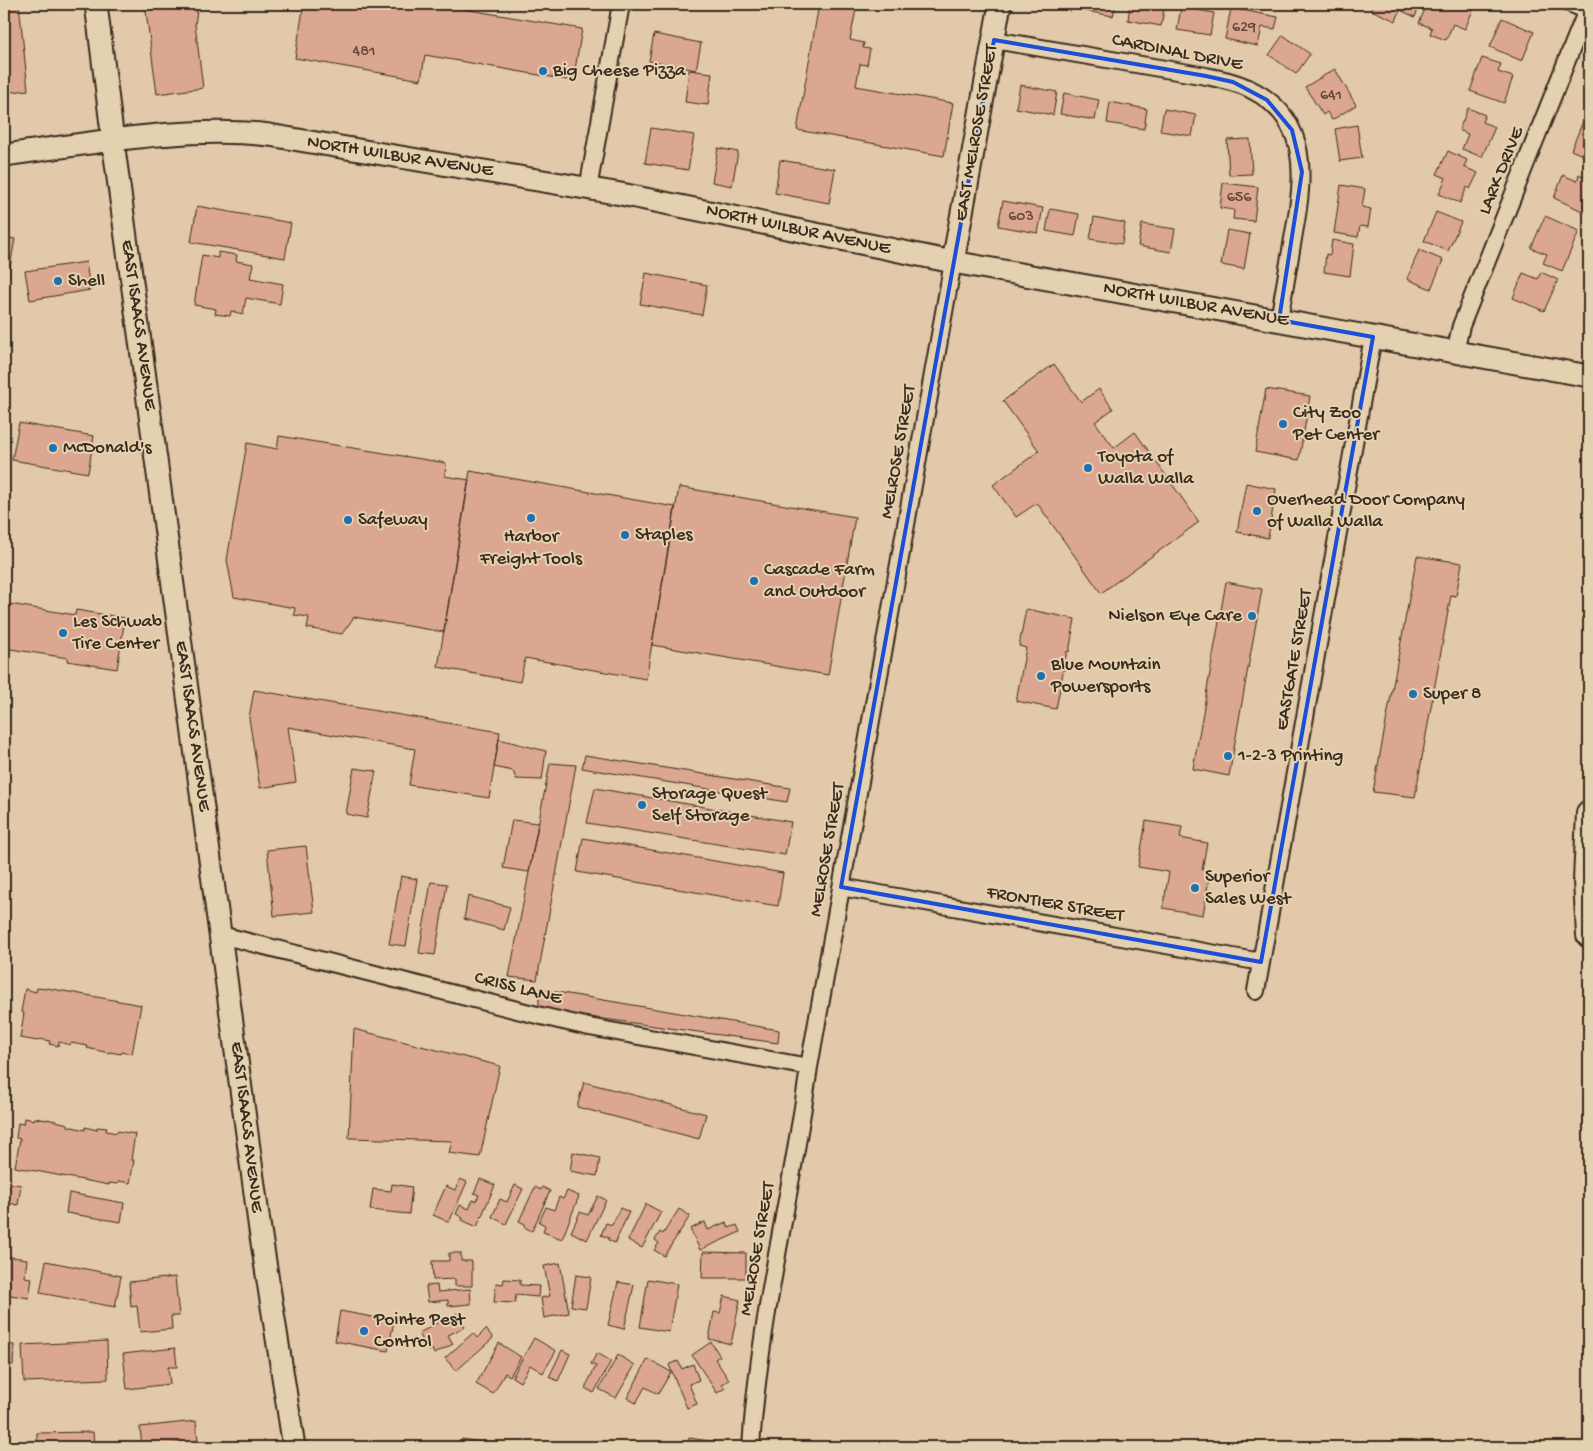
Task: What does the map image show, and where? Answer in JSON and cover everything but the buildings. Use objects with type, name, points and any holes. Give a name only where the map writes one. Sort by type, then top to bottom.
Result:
[{"type":"highway","points":[[1589,813],[1586,881],[1589,935]]},
{"type":"main road","name":"EAST ISAACS AVENUE","points":[[96,4],[260,1230],[294,1447]]},
{"type":"main road","name":"EAST MELROSE STREET","points":[[953,262],[1000,4]]},
{"type":"main road","name":"NORTH WILBUR AVENUE","points":[[4,155],[181,134],[250,133],[621,194],[953,262],[1589,376]]},
{"type":"street","points":[[588,189],[621,4]]},
{"type":"street","points":[[1571,4],[1588,8]]},
{"type":"street","name":"LARK DRIVE","points":[[1455,352],[1461,326],[1588,8]]},
{"type":"street","name":"CARDINAL DRIVE","points":[[994,40],[1233,82],[1259,94],[1280,113],[1294,137],[1299,151],[1302,172],[1300,198],[1279,320]]},
{"type":"street","name":"MELROSE STREET","points":[[751,1447],[764,1333],[802,1117],[808,1067],[842,887],[953,262]]},
{"type":"street","name":"EASTGATE STREET","points":[[1256,991],[1373,337]]},
{"type":"street","name":"FRONTIER STREET","points":[[842,887],[1261,962]]},
{"type":"street","name":"CRISS LANE","points":[[221,935],[590,1027],[808,1067]]},
{"type":"highlighted area","points":[[994,40],[1206,76],[1233,82],[1267,100],[1292,130],[1302,172],[1279,320],[1373,337],[1261,962],[841,887]]},
{"type":"place","name":"Big Cheese Pizza","points":[[543,71]]},
{"type":"place","name":"Shell","points":[[58,281]]},
{"type":"place","name":"City Zoo Pet Center","points":[[1283,424]]},
{"type":"place","name":"McDonald's","points":[[53,448]]},
{"type":"place","name":"Toyota of Walla Walla","points":[[1088,468]]},
{"type":"place","name":"Overhead Door Company of Walla Walla","points":[[1257,511]]},
{"type":"place","name":"Harbor Freight Tools","points":[[531,518]]},
{"type":"place","name":"Safeway","points":[[348,520]]},
{"type":"place","name":"Staples","points":[[625,535]]},
{"type":"place","name":"Cascade Farm and Outdoor","points":[[754,581]]},
{"type":"place","name":"Nielson Eye Care","points":[[1252,616]]},
{"type":"place","name":"Les Schwab Tire Center","points":[[63,633]]},
{"type":"place","name":"Blue Mountain Powersports","points":[[1041,676]]},
{"type":"place","name":"Super 8","points":[[1413,694]]},
{"type":"place","name":"1-2-3 Printing","points":[[1228,756]]},
{"type":"place","name":"Storage Quest Self Storage","points":[[642,805]]},
{"type":"place","name":"Superior Sales West","points":[[1195,888]]},
{"type":"place","name":"Pointe Pest Control","points":[[364,1331]]}]
